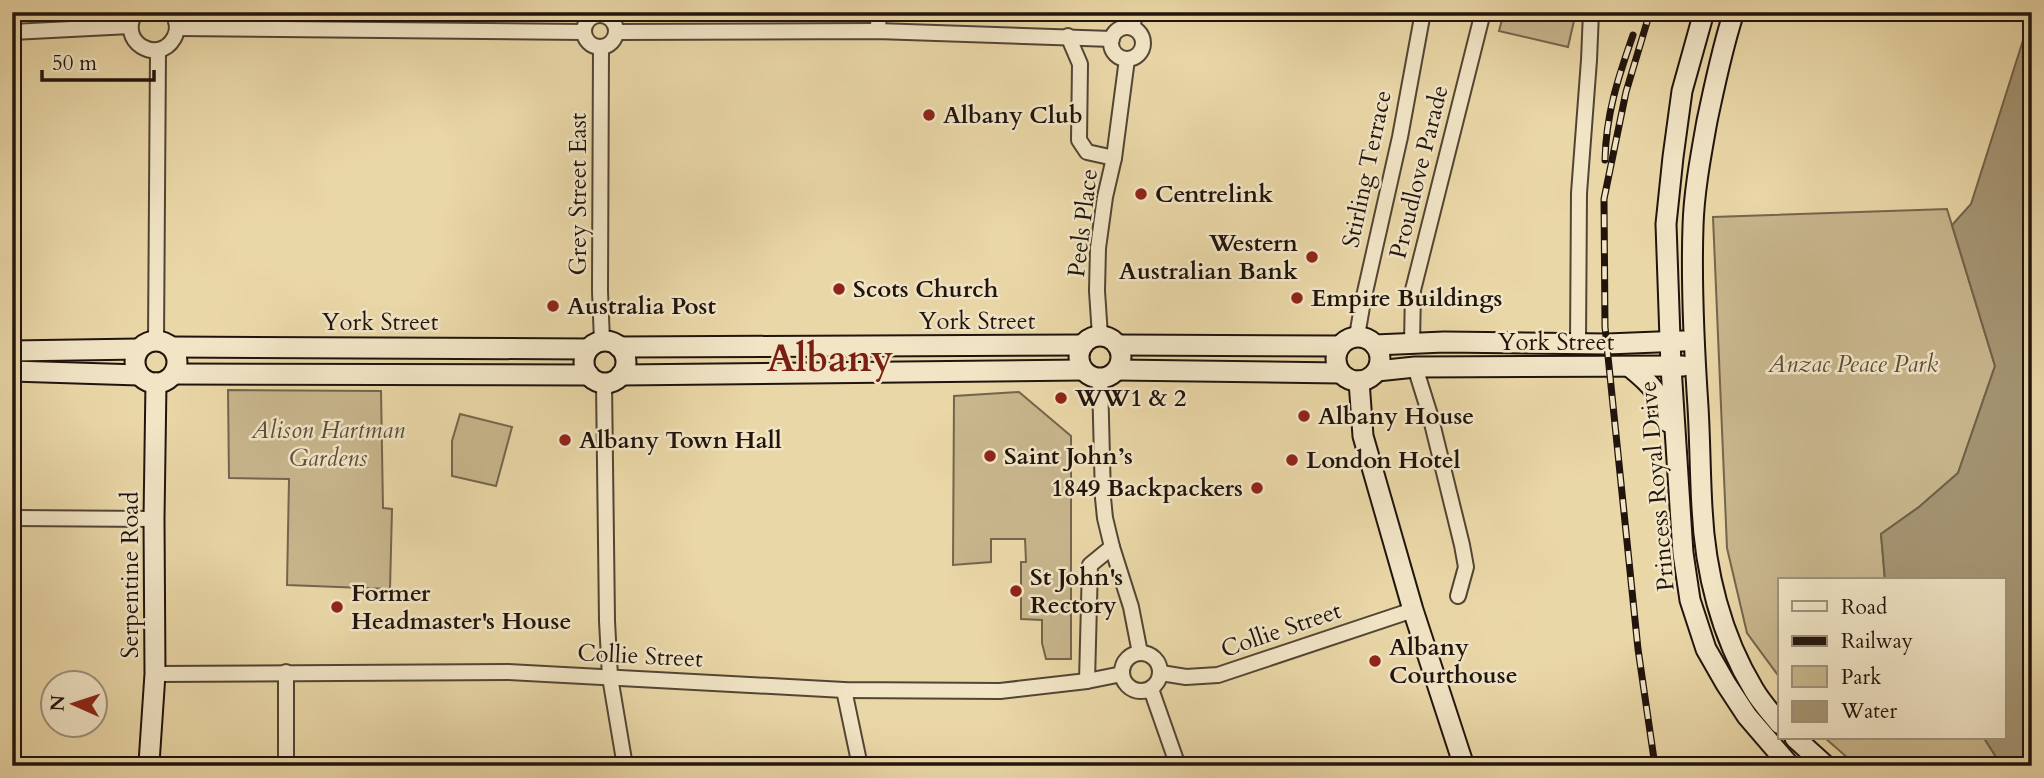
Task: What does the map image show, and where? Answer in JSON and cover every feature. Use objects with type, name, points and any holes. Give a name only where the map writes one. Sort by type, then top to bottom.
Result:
[{"type":"main road","name":"Princess Royal Drive","points":[[1704,12],[1682,91],[1666,224],[1667,292],[1683,553],[1690,600],[1706,649],[1747,716],[1790,766]]},
{"type":"main road","name":"Princess Royal Drive","points":[[1734,12],[1722,47],[1699,162],[1693,223],[1694,365],[1702,510],[1713,589],[1737,658],[1755,692],[1778,721]]},
{"type":"main road","points":[[1629,343],[1662,321],[1667,292]]},
{"type":"main road","points":[[1357,336],[1364,337],[1375,345],[1380,358],[1377,371],[1366,380],[1359,381],[1340,373],[1335,360],[1339,346],[1357,336]]},
{"type":"main road","points":[[1629,343],[1695,341]]},
{"type":"main road","points":[[1100,342],[1121,357],[1100,373],[1079,357],[1100,342]]},
{"type":"main road","name":"York Street","points":[[12,351],[156,346],[1100,342],[1339,346]]},
{"type":"main road","name":"York Street","points":[[1375,345],[1444,342],[1629,343]]},
{"type":"main road","points":[[1412,344],[1415,367]]},
{"type":"main road","points":[[1578,344],[1578,367]]},
{"type":"main road","points":[[603,345],[626,360],[625,368],[604,378],[584,362],[603,345]]},
{"type":"main road","points":[[156,346],[177,360],[156,377],[135,362],[156,346]]},
{"type":"main road","name":"York Street","points":[[1377,371],[1415,367],[1694,365]]},
{"type":"main road","points":[[1630,367],[1649,383],[1664,404],[1671,436],[1674,482],[1681,520]]},
{"type":"main road","name":"York Street","points":[[12,371],[156,377],[604,378],[1340,373]]},
{"type":"main road","name":"Serpentine Road","points":[[146,766],[149,763],[155,674],[156,377]]},
{"type":"main road","points":[[1359,381],[1363,436],[1413,610],[1464,766]]},
{"type":"main road","points":[[1797,740],[1826,766]]},
{"type":"street","points":[[12,32],[133,19],[131,34],[141,47],[158,50],[172,42],[177,28],[172,12]]},
{"type":"street","points":[[877,31],[880,12]]},
{"type":"street","points":[[1132,27],[1136,12]]},
{"type":"street","name":"Stirling Terrace","points":[[1357,336],[1423,12]]},
{"type":"street","name":"Proudlove Parade","points":[[1412,344],[1413,290],[1483,12]]},
{"type":"street","points":[[1578,344],[1579,193],[1590,60],[1591,12]]},
{"type":"street","points":[[600,14],[613,23],[616,32],[611,42],[601,47],[587,41],[584,32],[591,19],[600,14]]},
{"type":"street","points":[[1132,27],[1141,34],[1143,45],[1137,55],[1127,59],[1118,56],[1112,48],[1112,39],[1117,30],[1132,27]]},
{"type":"street","points":[[177,28],[584,32]]},
{"type":"street","points":[[616,32],[877,31],[1112,39]]},
{"type":"street","name":"Peels Place","points":[[1068,36],[1080,64],[1079,140],[1087,152],[1114,158]]},
{"type":"street","name":"Grey Street East","points":[[601,47],[600,291],[603,345]]},
{"type":"street","points":[[156,346],[158,50]]},
{"type":"street","name":"Peels Place","points":[[1100,342],[1098,248],[1114,158],[1127,59]]},
{"type":"street","points":[[1415,367],[1430,415],[1462,545],[1466,567],[1458,596]]},
{"type":"street","points":[[1100,373],[1103,498],[1112,547],[1131,607],[1140,653]]},
{"type":"street","points":[[604,378],[610,677],[625,766]]},
{"type":"street","points":[[12,518],[154,519]]},
{"type":"street","points":[[1087,681],[1090,565],[1112,547]]},
{"type":"street","name":"Collie Street","points":[[1161,673],[1186,677],[1218,675],[1413,610]]},
{"type":"street","points":[[1140,653],[1153,656],[1161,673],[1151,689],[1144,691],[1132,689],[1126,684],[1122,674],[1125,661],[1140,653]]},
{"type":"street","points":[[286,672],[286,766]]},
{"type":"street","name":"Collie Street","points":[[155,674],[508,672],[844,690],[1000,691],[1087,681],[1122,674]]},
{"type":"street","points":[[1151,689],[1178,766]]},
{"type":"street","points":[[844,690],[860,766]]},
{"type":"green space","points":[[1504,12],[1576,12],[1568,47],[1499,31]]},
{"type":"green space","name":"Anzac Peace Park","points":[[1947,209],[1995,366],[1958,473],[1919,507],[1881,534],[1885,578],[1778,578],[1778,675],[1747,633],[1727,548],[1713,217]]},
{"type":"green space","name":"Alison Hartman Gardens","points":[[228,390],[381,391],[383,508],[392,509],[390,589],[287,585],[289,479],[229,478]]},
{"type":"green space","points":[[1019,392],[1071,436],[1071,659],[1046,659],[1042,643],[1042,620],[1021,619],[1021,562],[1026,562],[1025,539],[991,539],[991,562],[953,565],[954,396]]},
{"type":"green space","points":[[460,414],[512,427],[496,486],[452,476],[452,441]]},
{"type":"green space","points":[[1827,740],[1985,740],[1996,757],[1998,766],[1857,766]]},
{"type":"water","points":[[2032,12],[2032,766],[1998,766],[1996,757],[1985,740],[2006,740],[2006,578],[1885,578],[1881,534],[1919,507],[1958,473],[1995,366],[1952,225],[1971,204]]},
{"type":"railway","points":[[1650,12],[1626,92],[1604,199],[1605,327],[1638,649],[1655,766]]},
{"type":"railway","points":[[1605,160],[1610,112],[1633,35]]},
{"type":"place","name":"Albany Club","points":[[929,115]]},
{"type":"place","name":"Centrelink","points":[[1141,194]]},
{"type":"place","name":"Western Australian Bank","points":[[1312,257]]},
{"type":"place","name":"Scots Church","points":[[839,289]]},
{"type":"place","name":"Empire Buildings","points":[[1297,298]]},
{"type":"place","name":"Australia Post","points":[[553,306]]},
{"type":"place","name":"WW1 & 2","points":[[1061,398]]},
{"type":"place","name":"Albany House","points":[[1304,416]]},
{"type":"place","name":"Albany Town Hall","points":[[565,440]]},
{"type":"place","name":"Saint John’s","points":[[990,456]]},
{"type":"place","name":"London Hotel","points":[[1292,460]]},
{"type":"place","name":"1849 Backpackers","points":[[1257,488]]},
{"type":"place","name":"St John's Rectory","points":[[1016,591]]},
{"type":"place","name":"Former Headmaster's House","points":[[337,607]]},
{"type":"place","name":"Albany Courthouse","points":[[1375,661]]},
{"type":"district","name":"Albany","points":[[830,359]]}]
